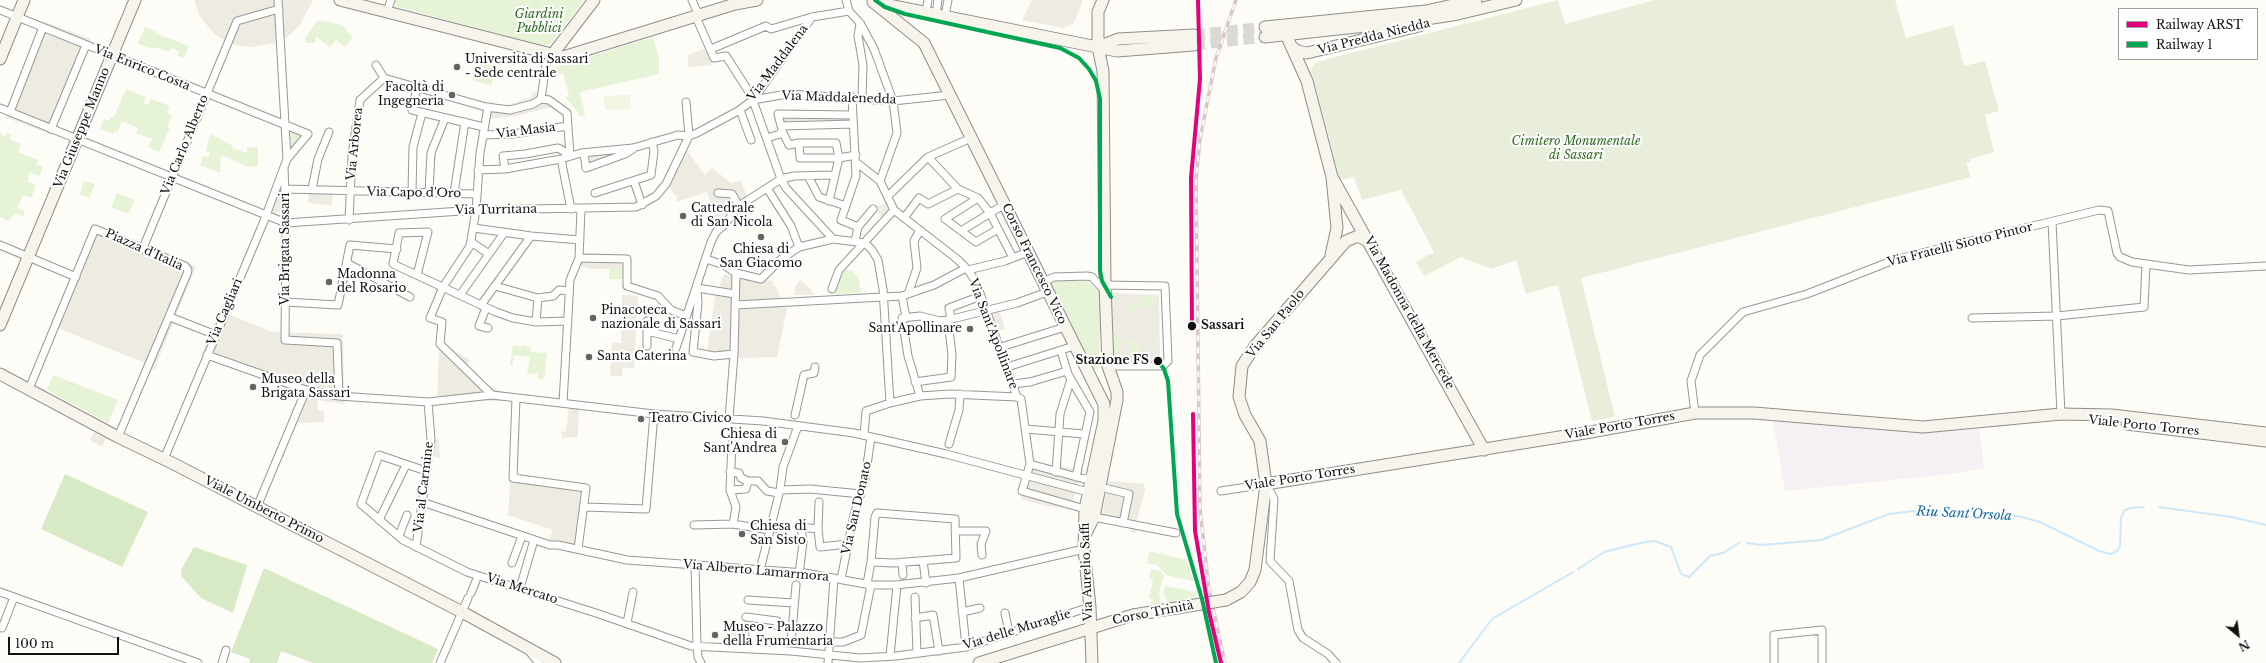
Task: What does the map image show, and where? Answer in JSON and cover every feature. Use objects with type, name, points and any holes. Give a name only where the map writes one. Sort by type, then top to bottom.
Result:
[{"type":"main road","points":[[0,60],[24,0]]},
{"type":"main road","name":"Via Giuseppe Manno","points":[[0,325],[135,0]]},
{"type":"main road","points":[[340,0],[533,49],[552,56],[563,57],[735,4],[757,0]]},
{"type":"main road","points":[[552,56],[594,0]]},
{"type":"main road","name":"Corso Francesco Vico","points":[[1085,535],[1094,517],[1096,491],[1117,400],[1109,368],[1105,284],[1103,71],[1098,47],[1098,12],[1103,0]]},
{"type":"main road","name":"Via Predda Niedda","points":[[1266,34],[1284,40],[1297,51],[1307,53],[1319,51],[1462,6],[1476,0]]},
{"type":"main road","name":"Via Predda Niedda","points":[[1266,34],[1298,24],[1516,0]]},
{"type":"main road","points":[[870,1],[1118,51],[1194,40]]},
{"type":"main road","name":"Corso Francesco Vico","points":[[870,1],[924,44],[1100,396],[1105,412],[1092,477],[1096,491]]},
{"type":"main road","name":"Via Predda Niedda","points":[[1266,34],[1288,35],[1462,6]]},
{"type":"main road","points":[[1288,35],[1290,30],[1298,24]]},
{"type":"main road","name":"Via San Paolo","points":[[1288,35],[1291,46],[1307,81],[1332,177],[1337,228],[1336,237],[1328,260]]},
{"type":"main road","name":"Via San Paolo","points":[[1307,81],[1306,63],[1312,55],[1319,51]]},
{"type":"main road","name":"Via Madonna della Mercede","points":[[1332,177],[1484,450]]},
{"type":"main road","name":"Via San Paolo","points":[[1266,484],[1260,441],[1245,415],[1238,397],[1240,372],[1255,346],[1328,260],[1351,237],[1361,236],[1368,241]]},
{"type":"main road","points":[[1089,375],[1100,377],[1109,368]]},
{"type":"main road","name":"Viale Umberto Primo","points":[[0,374],[118,437],[164,459],[462,612],[555,663]]},
{"type":"main road","name":"Viale Porto Torres","points":[[1266,484],[1484,450],[1694,413],[1754,413],[1923,427],[2061,414],[2158,419],[2266,433]]},
{"type":"main road","name":"Viale Porto Torres","points":[[2021,418],[2102,421],[2266,441]]},
{"type":"main road","name":"Corso Trinità","points":[[979,663],[1089,627],[1133,615],[1226,600],[1241,592],[1253,576],[1266,484]]},
{"type":"main road","name":"Via Aurelio Saffi","points":[[1092,663],[1089,627],[1090,607],[1084,550],[1085,509],[1096,491]]},
{"type":"street","name":"Via Brigata Sassari","points":[[278,0],[285,124],[285,340],[337,343],[340,396]]},
{"type":"street","points":[[279,9],[282,0]]},
{"type":"street","points":[[387,11],[390,0]]},
{"type":"street","points":[[692,0],[714,58],[726,56],[753,100],[781,179],[816,222],[833,239]]},
{"type":"street","points":[[846,0],[849,11],[860,23],[874,49],[892,101],[896,134],[880,180]]},
{"type":"street","points":[[928,0],[936,14]]},
{"type":"street","points":[[936,14],[938,0]]},
{"type":"street","points":[[936,14],[948,0]]},
{"type":"street","name":"Via Carlo Alberto","points":[[143,248],[171,176],[238,21],[242,18],[258,16],[279,9]]},
{"type":"street","name":"Via Enrico Costa","points":[[0,10],[285,124]]},
{"type":"street","name":"Via Maddalena","points":[[570,155],[633,148],[678,135],[689,136],[710,127],[740,110],[753,100],[812,17],[849,11]]},
{"type":"street","points":[[711,49],[766,26],[770,29],[812,17]]},
{"type":"street","points":[[860,23],[858,36],[863,65],[862,98]]},
{"type":"street","points":[[10,112],[43,27]]},
{"type":"street","points":[[51,129],[86,45]]},
{"type":"street","points":[[541,99],[546,64],[552,56]]},
{"type":"street","points":[[376,65],[384,78],[488,107],[510,110],[533,104],[541,99],[549,100],[565,110],[568,116],[570,155]]},
{"type":"street","name":"Via Arborea","points":[[349,220],[352,155],[360,100],[384,78]]},
{"type":"street","points":[[414,87],[412,110],[484,127]]},
{"type":"street","name":"Via Maddalenedda","points":[[753,100],[787,94],[852,97],[892,101],[950,95]]},
{"type":"street","points":[[852,97],[856,176],[841,220],[858,227]]},
{"type":"street","points":[[634,181],[642,205],[656,196],[666,184],[689,136],[686,102]]},
{"type":"street","points":[[488,107],[478,170],[476,210],[471,242],[443,287],[430,318],[442,322],[440,344],[492,395]]},
{"type":"street","name":"Via Turritana","points":[[0,108],[286,223],[349,220],[476,210],[581,209],[642,205]]},
{"type":"street","points":[[740,110],[751,140]]},
{"type":"street","points":[[412,192],[413,147],[422,113]]},
{"type":"street","points":[[829,201],[839,158],[836,143],[799,143],[789,145],[778,114],[853,116]]},
{"type":"street","points":[[429,193],[431,153],[445,118]]},
{"type":"street","points":[[454,193],[465,122]]},
{"type":"street","points":[[285,124],[308,134],[285,162]]},
{"type":"street","points":[[767,138],[783,129],[853,124]]},
{"type":"street","name":"Via Masia","points":[[483,135],[512,134],[568,126]]},
{"type":"street","points":[[312,190],[318,159],[329,132]]},
{"type":"street","points":[[888,196],[928,157],[971,138]]},
{"type":"street","points":[[595,193],[651,175],[654,151],[652,142]]},
{"type":"street","points":[[799,143],[800,158],[856,159],[880,180],[894,210],[839,270],[832,289]]},
{"type":"street","points":[[505,169],[503,156],[558,148],[570,155]]},
{"type":"street","points":[[584,153],[586,168],[625,154],[633,148]]},
{"type":"street","points":[[518,155],[520,166]]},
{"type":"street","points":[[478,170],[505,169],[561,159],[570,155]]},
{"type":"street","points":[[928,157],[958,189],[978,198]]},
{"type":"street","points":[[561,159],[571,209]]},
{"type":"street","name":"Via Cagliari","points":[[164,459],[266,215],[285,162]]},
{"type":"street","points":[[676,348],[716,232],[724,225],[739,206],[781,179],[834,175]]},
{"type":"street","points":[[808,176],[819,198],[846,206]]},
{"type":"street","points":[[767,188],[788,221],[799,247]]},
{"type":"street","name":"Via Capo d'Oro","points":[[286,189],[477,194]]},
{"type":"street","points":[[904,218],[919,198],[928,204],[958,189]]},
{"type":"street","points":[[718,193],[732,194],[739,206]]},
{"type":"street","points":[[978,198],[945,219],[976,242],[998,229]]},
{"type":"street","name":"Corso Francesco Vico","points":[[978,198],[990,213],[1013,258]]},
{"type":"street","points":[[961,231],[1004,204]]},
{"type":"street","points":[[563,403],[569,291],[571,273],[579,258],[581,209]]},
{"type":"street","points":[[855,241],[858,227],[872,209]]},
{"type":"street","name":"Via Sant'Apollinare","points":[[894,210],[957,259],[967,269],[987,311],[1017,397],[1021,399],[1026,429]]},
{"type":"street","name":"Via Fratelli Siotto Pintor","points":[[1694,413],[1691,381],[1700,355],[1743,312],[1806,294],[1894,260],[2099,210],[2108,211],[2117,253],[2120,257],[2146,265],[2189,270],[2266,266]]},
{"type":"street","points":[[2052,222],[2061,414]]},
{"type":"street","points":[[474,228],[504,233],[580,240]]},
{"type":"street","name":"Piazza d'Italia","points":[[29,389],[95,229],[185,266],[188,270],[170,317],[118,437]]},
{"type":"street","points":[[906,317],[907,295],[917,268],[914,241],[920,230]]},
{"type":"street","points":[[417,275],[428,232],[399,233],[393,264],[484,306],[512,318],[536,322],[568,321]]},
{"type":"street","points":[[460,295],[504,233]]},
{"type":"street","points":[[488,328],[479,326],[484,306],[495,286],[531,236]]},
{"type":"street","points":[[706,259],[724,265],[736,273],[761,279],[780,260],[799,247],[833,239],[865,243],[872,250],[878,260],[884,298],[890,403],[920,396],[960,394],[1017,397]]},
{"type":"street","points":[[471,242],[489,254]]},
{"type":"street","points":[[0,245],[76,277]]},
{"type":"street","points":[[286,302],[338,305],[350,245],[397,249]]},
{"type":"street","points":[[735,305],[884,298],[907,295],[934,285],[967,269],[1013,258],[1028,252]]},
{"type":"street","points":[[579,258],[627,259],[627,286],[658,296],[671,310],[686,316]]},
{"type":"street","points":[[347,263],[410,297]]},
{"type":"street","points":[[1972,318],[2057,316],[2144,307],[2146,265]]},
{"type":"street","points":[[733,427],[731,419],[736,273]]},
{"type":"street","points":[[920,396],[915,382],[902,318],[915,316],[940,321],[987,311],[1045,287],[1054,277],[1087,276],[1105,284],[1165,286],[1168,361],[1163,366],[1109,368]]},
{"type":"street","points":[[495,286],[538,298],[553,296],[559,290],[569,291]]},
{"type":"street","points":[[697,288],[735,294]]},
{"type":"street","points":[[697,288],[698,303],[693,352],[714,356],[734,354]]},
{"type":"street","points":[[915,382],[952,377],[949,308],[981,296]]},
{"type":"street","points":[[536,322],[538,298]]},
{"type":"street","points":[[170,317],[216,335]]},
{"type":"street","points":[[647,321],[647,346]]},
{"type":"street","points":[[1001,348],[1065,327]]},
{"type":"street","points":[[647,330],[679,339]]},
{"type":"street","points":[[1007,367],[1074,346]]},
{"type":"street","points":[[1061,350],[1067,371],[1090,412],[1084,434],[1076,477]]},
{"type":"street","points":[[207,355],[306,390],[340,396],[428,402],[492,395],[654,414],[795,422],[868,436],[1027,476],[1096,491],[1129,494],[1123,523]]},
{"type":"street","points":[[760,570],[779,492],[783,467],[795,422],[804,374],[814,373],[815,367]]},
{"type":"street","points":[[1012,384],[1030,382],[1067,371]]},
{"type":"street","points":[[1056,472],[1060,414],[1071,379]]},
{"type":"street","points":[[257,507],[306,390]]},
{"type":"street","points":[[949,444],[959,410],[960,394]]},
{"type":"street","points":[[516,398],[513,478],[586,488],[585,507],[578,549]]},
{"type":"street","name":"Via al Carmine","points":[[416,547],[431,439],[428,402]]},
{"type":"street","name":"Via San Donato","points":[[828,654],[838,578],[865,479],[868,436],[866,411],[890,403]]},
{"type":"street","points":[[585,507],[646,509],[654,414]]},
{"type":"street","points":[[1084,434],[1026,429],[1030,464],[1022,491],[1085,509]]},
{"type":"street","points":[[732,443],[730,490],[736,507],[733,524]]},
{"type":"street","name":"Via Mercato","points":[[406,465],[379,455],[361,504],[399,536],[416,547],[478,578],[520,588],[627,623],[673,641],[691,646],[697,645]]},
{"type":"street","points":[[1030,464],[1084,480],[1092,477]]},
{"type":"street","points":[[379,520],[406,465],[426,471]]},
{"type":"street","points":[[730,472],[739,473],[741,478],[748,481],[758,481],[767,491],[779,492],[810,489],[861,494]]},
{"type":"street","points":[[730,490],[746,489],[748,481]]},
{"type":"street","points":[[1266,484],[1274,499],[1270,561],[1289,581],[1296,619],[1301,634],[1336,663]]},
{"type":"street","name":"Viale Porto Torres","points":[[1221,490],[1266,484]]},
{"type":"street","name":"Via Alberto Lamarmora","points":[[422,502],[534,540],[627,560],[760,570],[838,578],[869,584],[902,582],[926,583],[959,578],[1084,550]]},
{"type":"street","points":[[819,502],[818,529],[820,547],[848,544]]},
{"type":"street","points":[[829,642],[843,642],[861,635],[869,584],[875,517],[877,513],[882,512],[955,519],[956,558],[902,562],[871,562]]},
{"type":"street","points":[[399,536],[407,515]]},
{"type":"street","points":[[1094,517],[1176,533]]},
{"type":"street","points":[[694,525],[733,524],[782,529]]},
{"type":"street","points":[[799,574],[802,542],[801,527],[818,529]]},
{"type":"street","points":[[955,531],[986,531],[981,544],[982,555]]},
{"type":"street","points":[[512,563],[522,536]]},
{"type":"street","points":[[520,588],[534,540]]},
{"type":"street","points":[[923,561],[926,583]]},
{"type":"street","points":[[894,658],[902,582],[902,562]]},
{"type":"street","points":[[692,565],[698,657],[701,663]]},
{"type":"street","points":[[440,663],[478,578]]},
{"type":"street","points":[[959,578],[966,647]]},
{"type":"street","points":[[791,648],[796,585]]},
{"type":"street","points":[[0,592],[198,663]]},
{"type":"street","points":[[627,623],[633,592]]},
{"type":"street","points":[[2,628],[14,596]]},
{"type":"street","points":[[915,597],[917,653]]},
{"type":"street","points":[[748,600],[794,603]]},
{"type":"street","name":"Via delle Muraglie","points":[[697,645],[744,648],[791,648],[860,658],[894,658],[917,653],[966,647],[1090,607]]},
{"type":"street","points":[[962,612],[980,608]]},
{"type":"street","points":[[1005,613],[1009,633]]},
{"type":"street","points":[[915,618],[933,615],[939,651]]},
{"type":"street","points":[[746,617],[777,621],[777,626],[792,628]]},
{"type":"street","points":[[744,648],[745,630]]},
{"type":"street","points":[[1774,663],[1774,635],[1822,630],[1822,663]]},
{"type":"street","points":[[527,648],[539,663]]},
{"type":"street","points":[[222,663],[226,650]]},
{"type":"street","points":[[828,654],[828,663]]},
{"type":"shaded area","points":[[194,0],[313,0],[300,25],[287,37],[276,43],[251,47],[234,45],[214,34],[199,15]]},
{"type":"shaded area","points":[[1032,0],[1083,0],[1074,23],[1063,28],[1022,20]]},
{"type":"shaded area","points":[[43,21],[91,39],[52,135],[5,117]]},
{"type":"shaded area","points":[[706,48],[713,65],[688,67],[688,55]]},
{"type":"shaded area","points":[[533,92],[551,95],[556,101],[552,107],[516,116],[488,119],[491,105],[500,107],[531,97]]},
{"type":"shaded area","points":[[784,109],[784,111],[791,111],[791,109],[850,113],[850,126],[790,128],[790,130],[780,132],[775,110]]},
{"type":"shaded area","points":[[686,149],[705,175],[712,168],[731,183],[741,181],[748,199],[728,214],[715,218],[707,192],[676,202],[677,194],[674,196],[669,185]]},
{"type":"shaded area","points":[[622,151],[589,166],[587,154]]},
{"type":"shaded area","points":[[278,186],[285,187],[282,212],[277,212],[277,218],[269,211]]},
{"type":"shaded area","points":[[309,191],[333,193],[332,205],[308,203]]},
{"type":"shaded area","points":[[890,202],[894,210],[884,218],[873,210],[874,207]]},
{"type":"shaded area","points":[[93,224],[196,266],[154,370],[145,363],[50,325]]},
{"type":"shaded area","points":[[580,253],[623,254],[623,269],[591,269],[576,265]]},
{"type":"shaded area","points":[[724,274],[772,281],[787,309],[777,357],[706,359],[715,297]]},
{"type":"shaded area","points":[[800,280],[809,287],[814,295],[794,295],[795,287]]},
{"type":"shaded area","points":[[1112,293],[1159,295],[1160,358],[1158,361],[1112,360]],"holes":[[[1138,297],[1156,297],[1148,311]],[[1135,298],[1139,304],[1131,315],[1126,309]],[[1113,332],[1123,344],[1115,356]],[[1132,339],[1140,350],[1135,356],[1127,345]]]},
{"type":"shaded area","points":[[622,295],[638,296],[634,369],[623,367],[622,376],[610,376],[612,343],[621,343]]},
{"type":"shaded area","points":[[220,311],[273,332],[343,334],[344,404],[318,400],[317,410],[324,411],[324,422],[297,423],[307,399],[299,392],[201,356]]},
{"type":"shaded area","points":[[999,311],[1005,329],[996,331],[990,314]]},
{"type":"shaded area","points":[[443,344],[470,360],[466,367],[488,385],[500,391],[509,393],[510,401],[481,401],[437,405],[439,347]]},
{"type":"shaded area","points":[[569,407],[579,408],[578,437],[562,438],[561,432],[566,431]]},
{"type":"shaded area","points":[[1773,421],[1878,429],[1979,427],[1984,468],[1951,474],[1785,491]]},
{"type":"shaded area","points":[[94,432],[106,438],[102,447],[90,440]]},
{"type":"shaded area","points":[[434,439],[439,440],[440,458],[430,456]]},
{"type":"shaded area","points":[[1034,462],[1084,470],[1069,509],[1042,505],[1021,499]]},
{"type":"shaded area","points":[[510,481],[584,491],[575,546],[548,543],[553,530],[508,515]]},
{"type":"shaded area","points":[[1109,481],[1144,484],[1145,490],[1137,520],[1136,533],[1130,532],[1130,528],[1101,519]]},
{"type":"shaded area","points":[[730,630],[744,631],[745,648],[730,649]]},
{"type":"green space","name":"Giardini Pubblici","points":[[396,0],[584,0],[550,44],[544,46],[394,6]]},
{"type":"green space","name":"Cimitero Monumentale di Sassari","points":[[1558,0],[1565,24],[1655,0],[1895,0],[1906,38],[1953,25],[1964,66],[1985,61],[1999,111],[1985,115],[1994,152],[1970,159],[1971,162],[1966,163],[1971,177],[1581,278],[1615,417],[1592,421],[1558,285],[1526,294],[1516,260],[1491,269],[1461,257],[1424,276],[1416,262],[1434,252],[1401,190],[1362,200],[1354,177],[1340,180],[1311,69],[1316,62]]},
{"type":"green space","points":[[318,20],[342,25],[353,38],[345,47],[336,40],[330,47],[316,37],[315,43],[306,43],[305,38]]},
{"type":"green space","points":[[145,27],[155,31],[157,34],[189,46],[184,58],[177,55],[179,51],[174,49],[170,49],[170,52],[153,47],[151,49],[138,43]]},
{"type":"green space","points":[[653,37],[659,58],[659,74],[580,92],[585,116],[579,116],[565,97],[569,96],[563,73],[554,76],[554,68]]},
{"type":"green space","points":[[477,61],[496,65],[491,85],[472,80]]},
{"type":"green space","points":[[126,89],[146,97],[144,103],[148,105],[151,99],[170,106],[167,113],[172,116],[167,127],[170,128],[159,152],[148,147],[152,139],[136,133],[138,128],[122,121],[117,132],[114,131],[113,134],[100,129],[104,119],[109,121],[111,117],[114,117]]},
{"type":"green space","points":[[630,95],[631,109],[605,110],[604,96]]},
{"type":"green space","points":[[293,130],[301,135],[301,139],[293,148],[291,147],[290,133]]},
{"type":"green space","points":[[7,132],[12,135],[10,139],[21,144],[18,152],[38,160],[37,164],[43,167],[39,176],[29,172],[28,182],[36,185],[31,198],[23,195],[17,208],[25,211],[23,216],[15,213],[8,221],[0,217],[0,133],[5,137]]},
{"type":"green space","points":[[210,134],[233,146],[232,148],[247,153],[247,148],[258,147],[258,166],[248,167],[221,155],[220,173],[200,165],[203,156],[208,157],[210,153],[206,151]]},
{"type":"green space","points":[[84,181],[95,184],[89,198],[80,194]]},
{"type":"green space","points":[[117,193],[135,200],[128,214],[111,207]]},
{"type":"green space","points":[[843,266],[850,272],[852,270],[859,279],[861,293],[833,294],[836,279]]},
{"type":"green space","points":[[609,269],[623,269],[623,279],[609,279]]},
{"type":"green space","points":[[1059,278],[1084,279],[1101,292],[1099,369],[1090,369],[1048,283]]},
{"type":"green space","points":[[1138,297],[1157,297],[1148,311]]},
{"type":"green space","points":[[1135,298],[1140,304],[1131,316],[1126,309]]},
{"type":"green space","points":[[1113,331],[1124,344],[1115,357]]},
{"type":"green space","points":[[1131,339],[1140,350],[1135,356],[1127,345]]},
{"type":"green space","points":[[513,345],[521,347],[522,345],[528,347],[531,346],[530,351],[532,352],[547,353],[544,380],[537,378],[538,373],[527,374],[530,357],[514,355],[512,366],[510,365]]},
{"type":"green space","points":[[53,375],[118,400],[108,423],[47,390]]},
{"type":"green space","points":[[65,474],[148,512],[122,567],[41,529]]},
{"type":"green space","points":[[194,547],[247,565],[233,613],[201,598],[182,577],[181,570]]},
{"type":"green space","points":[[1150,551],[1186,560],[1194,581],[1168,576],[1157,565],[1147,563]]},
{"type":"green space","points":[[264,568],[438,649],[432,663],[313,663],[281,651],[277,663],[249,663],[250,659],[231,652]]},
{"type":"green space","points":[[1151,569],[1160,571],[1164,576],[1159,592],[1161,605],[1150,608],[1152,599],[1149,598],[1153,580],[1149,578]]},
{"type":"green space","points":[[1165,586],[1196,592],[1197,598],[1169,604],[1163,593]]},
{"type":"water","points":[[538,19],[542,19],[546,25],[542,31],[538,31],[534,27],[534,23]]},
{"type":"waterway","name":"Riu Sant'Orsola","points":[[1747,543],[1762,545],[1821,540],[1889,514],[1913,511],[1962,517],[2009,515],[2022,517],[2040,522],[2099,551],[2111,554],[2117,551],[2120,546],[2121,518],[2124,511],[2130,508],[2144,507]]},
{"type":"waterway","name":"Riu Sant'Orsola","points":[[2159,507],[2232,517],[2266,525]]},
{"type":"waterway","name":"Riu Sant'Orsola","points":[[1578,569],[1604,552],[1655,541],[1671,547],[1681,574],[1689,577],[1710,556],[1723,553],[1740,542]]},
{"type":"waterway","name":"Riu Sant'Orsola","points":[[1459,663],[1492,619],[1573,572]]},
{"type":"tunnel","points":[[1194,35],[1265,27]]},
{"type":"tunnel","points":[[1194,45],[1265,37]]},
{"type":"tunnel","points":[[732,443],[733,427]]},
{"type":"railway","points":[[1225,663],[1209,589],[1200,509],[1196,180],[1200,139],[1216,58],[1236,0]]},
{"type":"rail line","name":"1","points":[[875,0],[885,7],[905,14],[1060,48],[1079,58],[1089,69],[1096,81],[1100,99],[1100,270],[1102,281],[1111,297]]},
{"type":"rail line","name":"ARST","points":[[1192,329],[1191,178],[1200,79],[1198,0]]},
{"type":"rail line","name":"1","points":[[1158,361],[1164,369],[1168,381],[1177,514],[1202,599],[1216,663]]},
{"type":"rail line","name":"ARST","points":[[1193,414],[1195,531],[1209,612],[1221,663]]},
{"type":"place","name":"Università di Sassari - Sede centrale","points":[[457,67]]},
{"type":"place","name":"Facoltà di Ingegneria","points":[[452,95]]},
{"type":"place","name":"Cattedrale di San Nicola","points":[[683,216]]},
{"type":"place","name":"Chiesa di San Giacomo","points":[[761,237]]},
{"type":"place","name":"Madonna del Rosario","points":[[329,282]]},
{"type":"place","name":"Pinacoteca nazionale di Sassari","points":[[593,318]]},
{"type":"place","name":"Sassari","points":[[1192,326]]},
{"type":"place","name":"Sant'Apollinare","points":[[970,329]]},
{"type":"place","name":"Santa Caterina","points":[[589,357]]},
{"type":"place","name":"Stazione FS","points":[[1158,361]]},
{"type":"place","name":"Museo della Brigata Sassari","points":[[253,387]]},
{"type":"place","name":"Teatro Civico","points":[[641,419]]},
{"type":"place","name":"Chiesa di Sant'Andrea","points":[[785,442]]},
{"type":"place","name":"Chiesa di San Sisto","points":[[742,534]]},
{"type":"place","name":"Museo - Palazzo della Frumentaria","points":[[715,635]]}]
